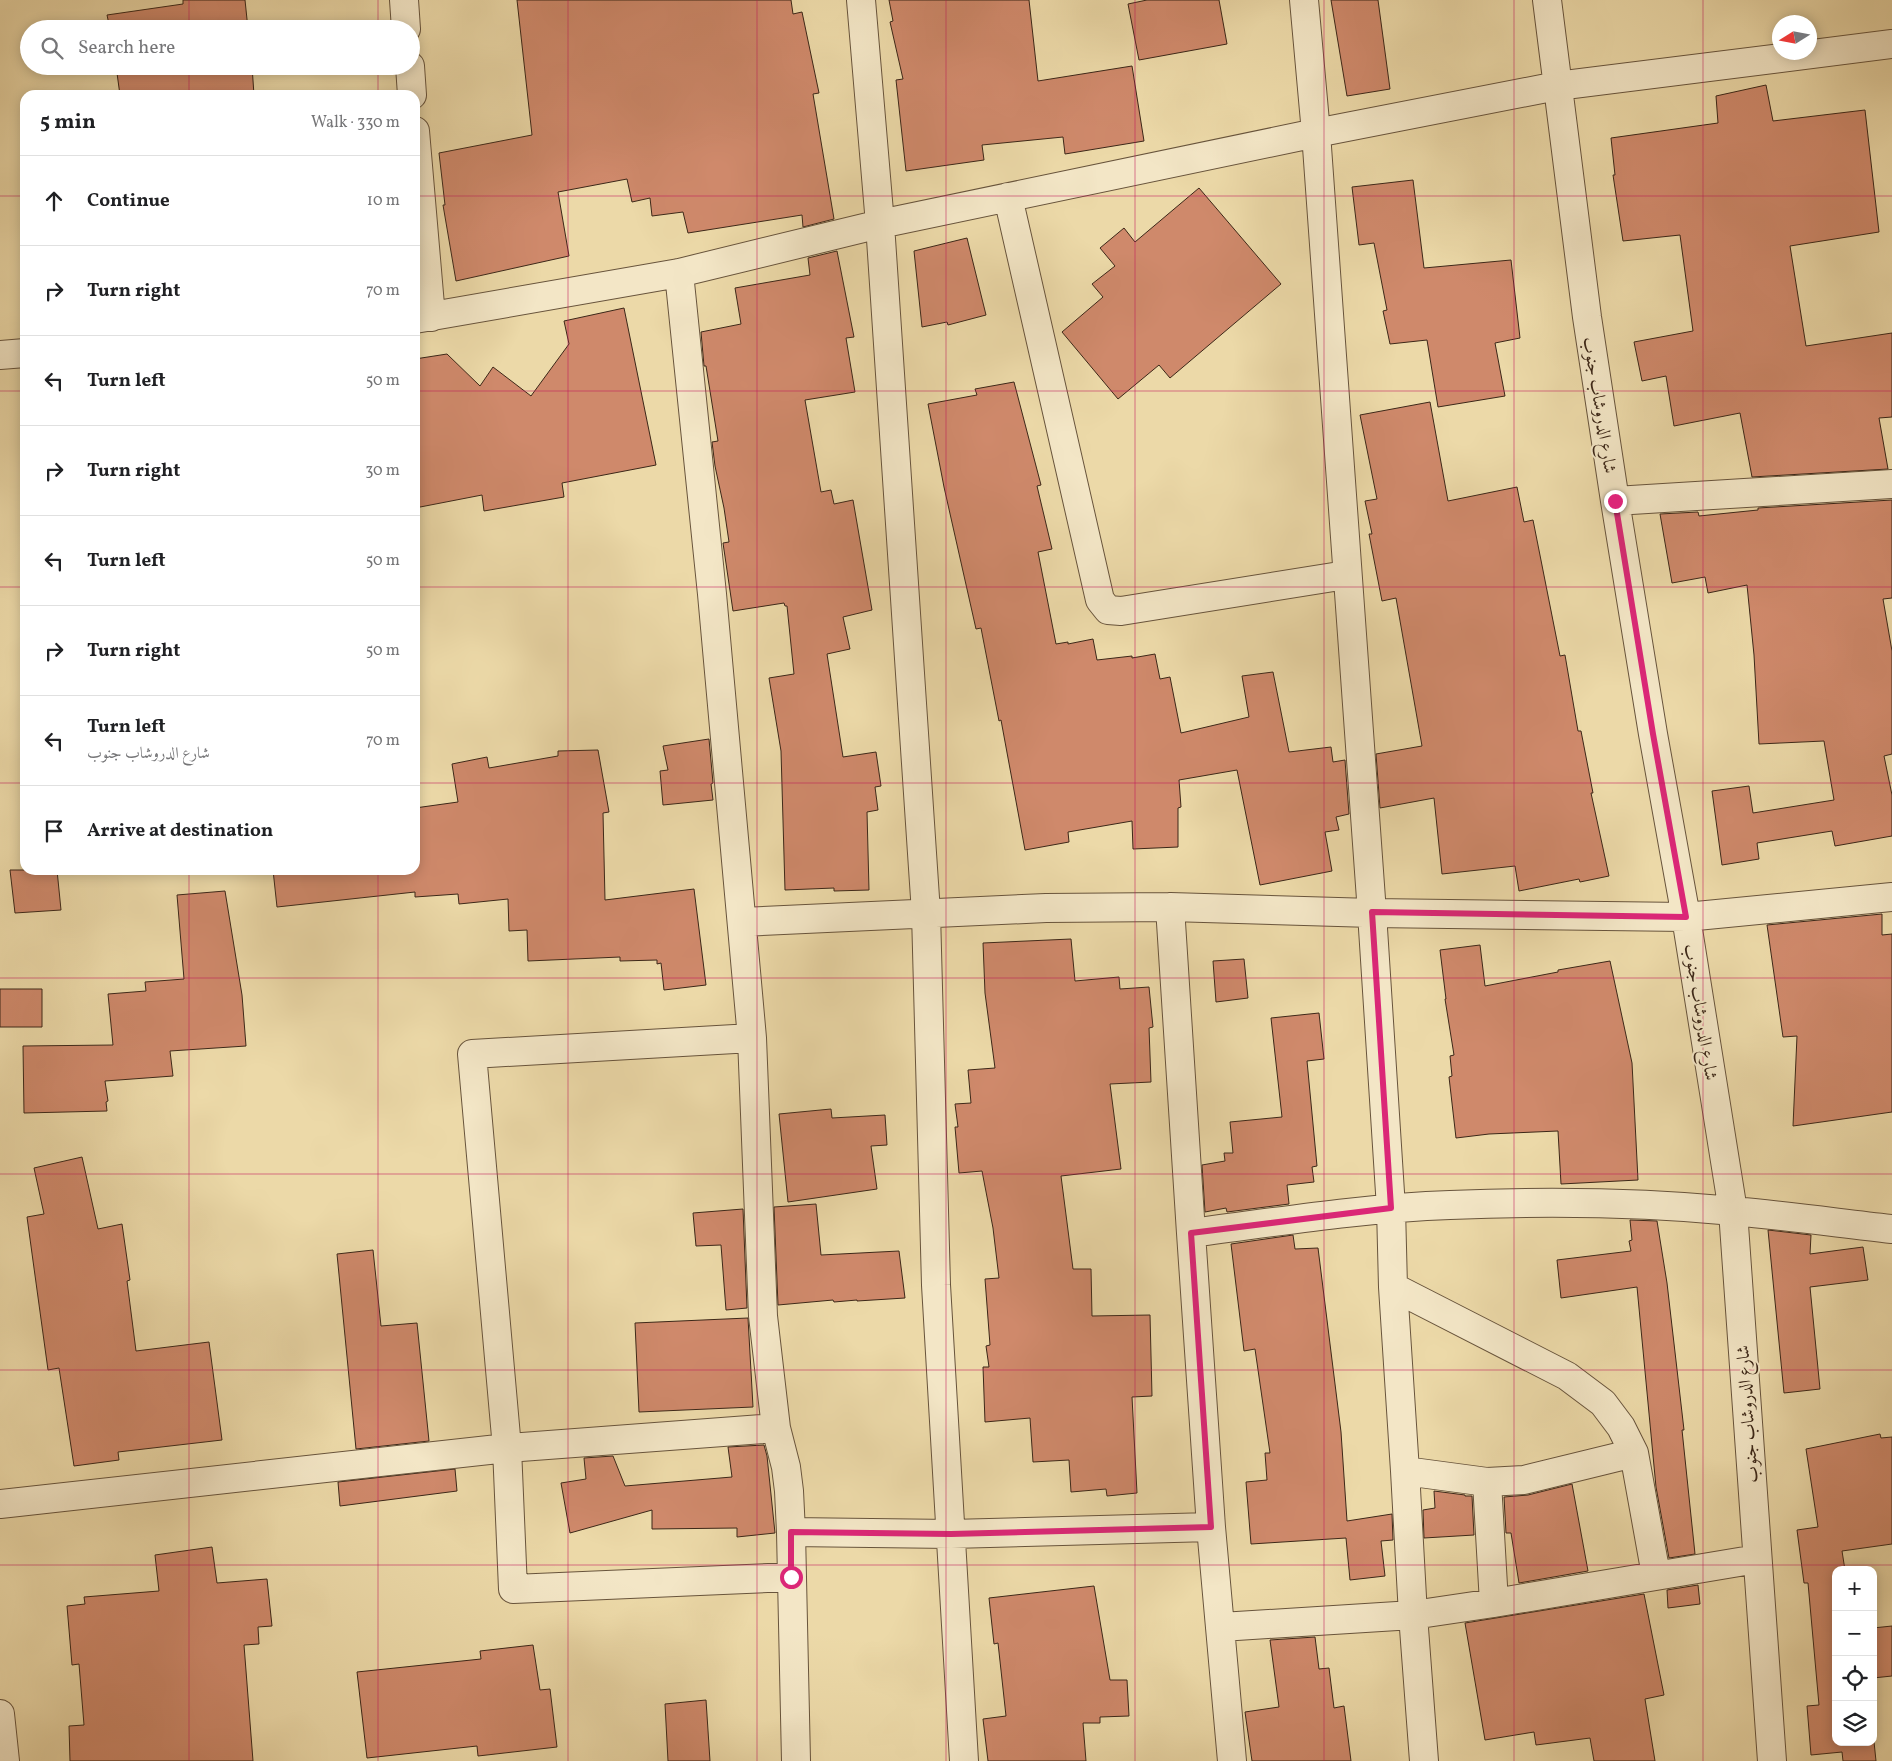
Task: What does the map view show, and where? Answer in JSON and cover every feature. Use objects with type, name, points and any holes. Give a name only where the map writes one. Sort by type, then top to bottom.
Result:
[{"type":"street","points":[[404,0],[405,20]]},
{"type":"street","points":[[861,0],[880,224],[926,914],[936,1285],[964,1761]]},
{"type":"street","points":[[1304,0],[1316,133],[1346,575],[1372,912],[1391,1208],[1393,1287],[1413,1616],[1424,1761]]},
{"type":"street","name":"شارع الدروشاب جنوب","points":[[1547,0],[1587,317],[1615,501],[1653,734],[1686,917],[1733,1211],[1772,1761]]},
{"type":"street","points":[[420,248],[423,318],[679,273],[880,224],[1316,133],[1557,86],[1892,44]]},
{"type":"street","points":[[411,75],[412,90]]},
{"type":"street","points":[[1008,197],[1100,600],[1108,610],[1121,611],[1346,575]]},
{"type":"street","points":[[679,273],[712,594],[752,1038],[763,1316],[776,1428],[786,1467],[791,1532],[796,1761]]},
{"type":"street","points":[[0,355],[20,353]]},
{"type":"street","points":[[1615,501],[1892,484]]},
{"type":"street","points":[[742,922],[1046,908],[1170,907],[1686,917],[1892,897]]},
{"type":"street","points":[[1170,907],[1211,1527],[1232,1761]]},
{"type":"street","points":[[752,1038],[472,1054],[507,1448],[513,1589],[791,1577]]},
{"type":"street","points":[[1191,1233],[1391,1208],[1451,1205],[1622,1204],[1733,1211],[1892,1229]]},
{"type":"street","points":[[1393,1287],[1567,1376],[1603,1403],[1621,1427],[1634,1453],[1656,1575]]},
{"type":"street","points":[[0,1504],[507,1448],[776,1428]]},
{"type":"street","points":[[1405,1471],[1487,1482],[1533,1479],[1634,1453]]},
{"type":"street","points":[[1487,1482],[1494,1604]]},
{"type":"street","points":[[791,1532],[951,1534],[1211,1527]]},
{"type":"street","points":[[1221,1627],[1413,1616],[1757,1559]]},
{"type":"street","points":[[0,1714],[3,1749]]},
{"type":"building","points":[[183,0],[245,0],[247,20],[108,20],[107,15],[183,4]]},
{"type":"building","points":[[517,0],[791,0],[793,14],[802,12],[819,93],[813,94],[834,219],[803,227],[802,215],[688,233],[683,212],[652,216],[650,198],[632,202],[627,179],[558,192],[569,256],[456,281],[443,205],[445,205],[439,153],[532,135]]},
{"type":"building","points":[[889,0],[1029,0],[1038,81],[1132,66],[1144,141],[1065,154],[1063,137],[982,145],[984,160],[906,171],[896,80],[903,79],[890,22],[893,21]]},
{"type":"building","points":[[1147,0],[1219,0],[1227,44],[1139,60],[1128,4]]},
{"type":"building","points":[[1331,0],[1378,0],[1390,89],[1347,96]]},
{"type":"building","points":[[117,75],[253,75],[254,90],[119,90]]},
{"type":"building","points":[[1766,85],[1773,121],[1865,110],[1879,232],[1790,246],[1806,346],[1892,333],[1892,417],[1879,418],[1888,469],[1752,477],[1740,413],[1674,426],[1666,376],[1642,381],[1634,342],[1693,331],[1680,235],[1623,241],[1613,175],[1615,175],[1611,138],[1718,123],[1716,96]]},
{"type":"building","points":[[1413,180],[1424,268],[1511,260],[1520,338],[1495,343],[1505,396],[1438,407],[1427,340],[1390,344],[1383,311],[1387,310],[1374,243],[1359,245],[1352,187]]},
{"type":"building","points":[[1199,188],[1281,284],[1170,378],[1159,365],[1118,399],[1062,332],[1103,297],[1092,284],[1115,266],[1100,248],[1124,228],[1135,242]]},
{"type":"building","points":[[967,238],[986,315],[948,325],[947,322],[922,327],[914,251]]},
{"type":"building","points":[[837,251],[854,337],[846,338],[855,392],[805,400],[821,492],[831,490],[834,504],[853,500],[872,610],[843,617],[850,649],[827,654],[843,757],[876,752],[881,786],[875,787],[878,810],[867,812],[869,890],[834,891],[834,888],[785,890],[781,751],[769,678],[794,674],[787,606],[784,603],[733,611],[723,543],[729,542],[712,442],[718,441],[706,366],[704,366],[701,332],[741,324],[735,288],[810,275],[808,258]]},
{"type":"building","points":[[624,308],[656,465],[562,483],[564,497],[484,511],[482,495],[420,507],[420,358],[447,354],[480,386],[493,367],[531,396],[569,344],[564,321]]},
{"type":"building","points":[[1014,382],[1041,485],[1037,486],[1052,549],[1038,552],[1056,644],[1068,642],[1068,644],[1093,639],[1097,660],[1132,656],[1132,658],[1155,654],[1160,679],[1170,677],[1181,733],[1249,717],[1242,676],[1273,672],[1289,752],[1331,747],[1333,762],[1345,760],[1349,814],[1336,817],[1339,830],[1325,832],[1332,871],[1260,885],[1237,770],[1179,780],[1181,807],[1178,808],[1178,847],[1133,849],[1132,821],[1068,832],[1069,842],[1025,850],[1001,720],[999,721],[981,628],[976,629],[944,487],[928,404],[977,395],[975,389]]},
{"type":"building","points":[[1430,402],[1448,501],[1517,487],[1524,522],[1533,520],[1560,656],[1565,655],[1578,731],[1581,731],[1593,793],[1591,793],[1609,876],[1580,882],[1579,879],[1519,891],[1515,866],[1442,874],[1434,798],[1380,808],[1376,754],[1422,746],[1396,598],[1382,601],[1369,534],[1372,534],[1365,501],[1377,499],[1360,415]]},
{"type":"building","points":[[1892,500],[1892,598],[1883,599],[1892,651],[1892,754],[1884,756],[1892,795],[1892,836],[1835,846],[1832,831],[1757,843],[1759,859],[1722,865],[1712,791],[1749,786],[1753,813],[1834,800],[1824,741],[1759,744],[1754,655],[1747,585],[1708,593],[1705,577],[1672,583],[1660,514],[1698,512],[1699,516],[1758,510],[1758,508]]},
{"type":"building","points":[[709,739],[713,800],[663,805],[660,771],[668,770],[663,746]]},
{"type":"building","points":[[598,750],[609,812],[603,813],[605,900],[694,889],[706,985],[664,990],[661,963],[657,964],[657,960],[620,961],[620,957],[528,961],[527,930],[509,931],[508,899],[459,904],[458,894],[415,897],[415,892],[277,907],[274,875],[420,875],[420,807],[458,802],[452,764],[487,757],[489,768],[558,756],[558,751]]},
{"type":"building","points":[[10,870],[20,870],[20,875],[58,875],[61,910],[15,913]]},
{"type":"building","points":[[225,891],[242,995],[246,1046],[170,1051],[173,1076],[105,1081],[108,1101],[106,1102],[107,1111],[24,1113],[23,1046],[113,1045],[108,994],[146,991],[145,982],[184,979],[177,895]]},
{"type":"building","points":[[1882,914],[1882,935],[1892,934],[1892,1112],[1793,1126],[1797,1036],[1783,1037],[1767,925]]},
{"type":"building","points":[[1071,939],[1075,981],[1119,977],[1120,989],[1149,987],[1153,1027],[1149,1028],[1151,1082],[1110,1084],[1121,1169],[1061,1176],[1073,1269],[1091,1269],[1092,1316],[1150,1315],[1152,1396],[1132,1397],[1137,1493],[1107,1496],[1106,1489],[1071,1492],[1069,1460],[1033,1462],[1030,1418],[985,1422],[983,1367],[989,1367],[986,1346],[990,1345],[985,1279],[999,1278],[993,1228],[982,1171],[959,1173],[955,1127],[958,1127],[955,1104],[971,1103],[968,1070],[995,1068],[985,993],[983,943]]},
{"type":"building","points":[[1480,945],[1485,986],[1610,961],[1632,1063],[1638,1180],[1561,1184],[1558,1131],[1489,1134],[1456,1138],[1449,1077],[1452,1076],[1450,1056],[1454,1055],[1445,999],[1440,950]]},
{"type":"building","points":[[1244,959],[1248,998],[1216,1002],[1213,961]]},
{"type":"building","points":[[0,989],[42,989],[42,1027],[0,1027]]},
{"type":"building","points":[[1319,1013],[1324,1059],[1307,1061],[1317,1166],[1312,1167],[1314,1182],[1287,1185],[1289,1204],[1227,1212],[1226,1208],[1205,1212],[1202,1165],[1225,1161],[1224,1153],[1233,1153],[1230,1122],[1282,1117],[1271,1018]]},
{"type":"building","points":[[831,1109],[832,1118],[885,1115],[887,1145],[871,1146],[877,1189],[788,1202],[779,1114]]},
{"type":"building","points":[[82,1157],[98,1229],[122,1224],[130,1280],[127,1281],[136,1351],[209,1342],[222,1440],[118,1452],[119,1460],[74,1466],[59,1368],[48,1370],[27,1217],[44,1214],[34,1168]]},
{"type":"building","points":[[816,1204],[821,1255],[899,1251],[905,1298],[834,1302],[833,1300],[778,1305],[774,1207]]},
{"type":"building","points":[[743,1209],[747,1308],[726,1310],[721,1245],[696,1246],[693,1213]]},
{"type":"building","points":[[1630,1220],[1657,1221],[1667,1283],[1684,1430],[1682,1430],[1695,1554],[1669,1558],[1656,1487],[1637,1287],[1561,1298],[1557,1260],[1631,1251],[1629,1241],[1632,1240]]},
{"type":"building","points":[[1768,1230],[1811,1235],[1810,1254],[1863,1247],[1868,1280],[1810,1287],[1820,1389],[1784,1393]]},
{"type":"building","points":[[1293,1235],[1295,1249],[1318,1248],[1341,1432],[1347,1521],[1392,1514],[1393,1540],[1381,1541],[1385,1576],[1350,1580],[1346,1538],[1251,1544],[1246,1482],[1267,1480],[1265,1453],[1270,1453],[1255,1349],[1244,1351],[1231,1244]]},
{"type":"building","points":[[373,1250],[381,1326],[417,1323],[429,1441],[356,1449],[337,1254]]},
{"type":"building","points":[[748,1318],[753,1407],[639,1412],[635,1323]]},
{"type":"building","points":[[1880,1434],[1881,1438],[1892,1437],[1892,1544],[1842,1551],[1844,1566],[1832,1566],[1832,1746],[1874,1746],[1876,1761],[1843,1761],[1842,1752],[1811,1755],[1807,1706],[1819,1705],[1808,1583],[1804,1583],[1797,1530],[1818,1527],[1806,1449]]},
{"type":"building","points":[[764,1445],[767,1456],[775,1533],[737,1537],[737,1528],[652,1529],[652,1510],[570,1533],[561,1483],[586,1479],[584,1458],[613,1456],[625,1486],[732,1477],[728,1447]]},
{"type":"building","points":[[455,1469],[457,1491],[340,1506],[338,1482]]},
{"type":"building","points":[[1572,1484],[1588,1571],[1519,1583],[1511,1533],[1506,1533],[1504,1497],[1528,1495]]},
{"type":"building","points":[[1434,1491],[1472,1496],[1474,1535],[1424,1538],[1423,1510],[1435,1508]]},
{"type":"building","points":[[212,1547],[217,1583],[267,1579],[272,1626],[258,1627],[259,1644],[244,1645],[253,1761],[70,1761],[69,1726],[84,1725],[79,1664],[72,1665],[67,1606],[85,1604],[84,1597],[159,1591],[155,1555]]},
{"type":"building","points":[[1698,1585],[1700,1604],[1668,1608],[1667,1590]]},
{"type":"building","points":[[1094,1586],[1110,1680],[1127,1680],[1129,1716],[1100,1717],[1100,1723],[1083,1723],[1086,1761],[988,1761],[983,1719],[1006,1716],[998,1643],[994,1644],[989,1598]]},
{"type":"building","points":[[1644,1594],[1664,1695],[1645,1699],[1655,1761],[1594,1761],[1590,1738],[1536,1745],[1534,1732],[1485,1740],[1465,1623]]},
{"type":"building","points":[[1892,1626],[1892,1676],[1877,1678],[1877,1628]]},
{"type":"building","points":[[1315,1637],[1319,1669],[1329,1668],[1334,1708],[1344,1706],[1351,1761],[1252,1761],[1245,1712],[1279,1707],[1270,1640]]},
{"type":"building","points":[[533,1645],[540,1690],[550,1689],[557,1747],[478,1756],[477,1746],[367,1758],[357,1672],[481,1659],[480,1651]]},
{"type":"building","points":[[706,1700],[710,1761],[668,1761],[665,1704]]},
{"type":"route","points":[[791,1577],[791,1532],[951,1534],[1211,1527],[1191,1233],[1391,1208],[1372,912],[1686,917],[1653,734],[1615,501]]}]
